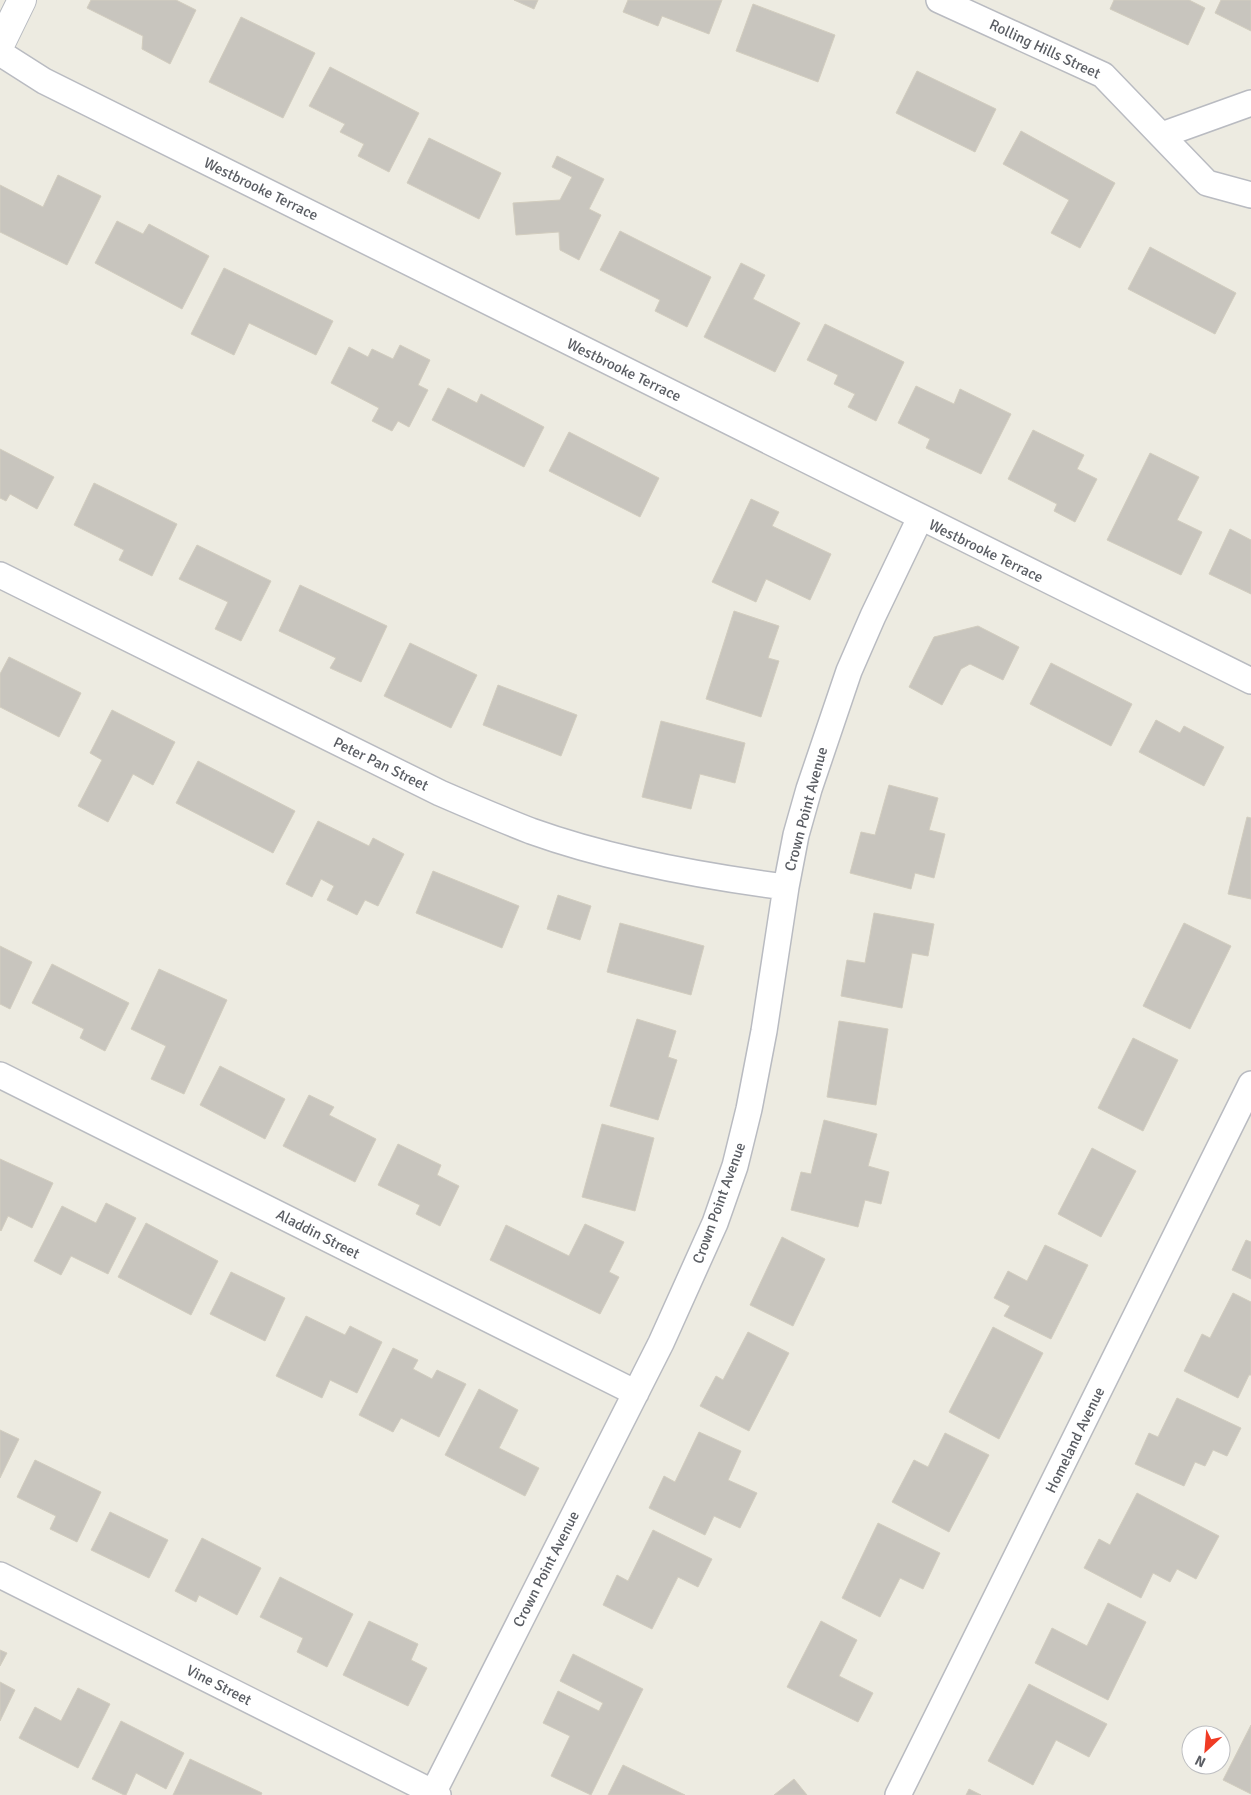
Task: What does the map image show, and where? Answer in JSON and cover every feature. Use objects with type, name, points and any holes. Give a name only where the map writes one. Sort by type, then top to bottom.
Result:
[{"type":"street","points":[[0,45],[22,0]]},
{"type":"street","name":"Rolling Hills Street","points":[[939,0],[1103,75],[1207,183],[1251,195]]},
{"type":"street","name":"Westbrooke Terrace","points":[[0,53],[52,85],[1251,681]]},
{"type":"street","points":[[1162,135],[1251,103]]},
{"type":"street","name":"Crown Point Avenue","points":[[434,1794],[636,1393],[715,1223],[735,1166],[749,1109],[764,1031],[786,887],[796,836],[809,789],[849,671],[920,518]]},
{"type":"street","name":"Peter Pan Street","points":[[0,575],[440,793],[497,817],[572,844],[647,864],[786,887]]},
{"type":"street","name":"Aladdin Street","points":[[0,1076],[636,1393]]},
{"type":"street","name":"Homeland Avenue","points":[[898,1795],[1251,1084]]},
{"type":"street","name":"Vine Street","points":[[0,1575],[434,1794]]},
{"type":"building","points":[[91,0],[176,0],[196,10],[170,64],[142,49],[143,36],[87,8]]},
{"type":"building","points":[[514,0],[538,0],[534,9]]},
{"type":"building","points":[[628,0],[722,0],[709,34],[662,16],[658,26],[623,12]]},
{"type":"building","points":[[1114,0],[1189,0],[1205,8],[1188,45],[1110,9]]},
{"type":"building","points":[[1221,0],[1251,0],[1251,31],[1215,13]]},
{"type":"building","points":[[753,4],[835,35],[818,82],[736,51]]},
{"type":"building","points":[[241,17],[315,53],[283,118],[209,82]]},
{"type":"building","points":[[330,67],[419,113],[389,172],[358,156],[364,144],[340,132],[345,124],[309,106]]},
{"type":"building","points":[[917,71],[996,109],[975,152],[896,113]]},
{"type":"building","points":[[1021,131],[1115,183],[1080,248],[1051,233],[1069,200],[1003,164]]},
{"type":"building","points":[[429,138],[501,173],[479,219],[407,183]]},
{"type":"building","points":[[557,156],[604,179],[589,209],[601,215],[579,260],[560,250],[559,232],[516,235],[513,203],[560,200],[572,177],[552,167]]},
{"type":"building","points":[[58,175],[101,196],[67,265],[0,232],[0,185],[43,207]]},
{"type":"building","points":[[117,221],[143,234],[149,224],[209,256],[182,309],[95,263]]},
{"type":"building","points":[[620,231],[711,277],[687,327],[655,311],[660,300],[600,270]]},
{"type":"building","points":[[1150,247],[1236,293],[1215,334],[1128,289]]},
{"type":"building","points":[[741,263],[765,275],[753,299],[800,323],[775,372],[704,337]]},
{"type":"building","points":[[224,268],[333,321],[316,355],[249,323],[234,355],[191,334]]},
{"type":"building","points":[[825,324],[904,362],[876,421],[848,407],[855,394],[834,384],[838,375],[807,360]]},
{"type":"building","points":[[400,345],[430,360],[418,385],[428,390],[409,427],[398,421],[392,431],[372,421],[379,408],[331,383],[349,347],[368,357],[372,349],[393,359]]},
{"type":"building","points":[[916,386],[954,404],[960,389],[1011,414],[981,474],[926,448],[930,439],[898,423]]},
{"type":"building","points":[[448,388],[477,403],[481,394],[544,427],[524,467],[432,420]]},
{"type":"building","points":[[1033,430],[1084,455],[1077,469],[1097,479],[1075,522],[1054,511],[1057,504],[1008,479]]},
{"type":"building","points":[[569,432],[659,478],[640,517],[549,471]]},
{"type":"building","points":[[0,449],[54,477],[37,509],[10,494],[6,501],[0,498]]},
{"type":"building","points":[[1150,453],[1199,477],[1177,520],[1202,532],[1181,575],[1107,540]]},
{"type":"building","points":[[94,483],[177,524],[152,576],[119,560],[124,550],[74,525]]},
{"type":"building","points":[[751,499],[779,512],[772,526],[831,554],[810,600],[766,579],[756,602],[712,582]]},
{"type":"building","points":[[1230,529],[1251,540],[1251,594],[1209,574]]},
{"type":"building","points":[[197,545],[271,581],[241,641],[215,629],[228,602],[179,579]]},
{"type":"building","points":[[300,585],[387,626],[361,682],[330,668],[336,658],[279,631]]},
{"type":"building","points":[[734,611],[779,626],[768,658],[779,661],[761,717],[706,699]]},
{"type":"building","points":[[978,626],[1019,647],[1003,680],[970,664],[961,669],[942,705],[909,687],[934,637]]},
{"type":"building","points":[[410,643],[477,675],[451,728],[384,696]]},
{"type":"building","points":[[9,657],[81,693],[59,737],[0,707],[0,674]]},
{"type":"building","points":[[1051,663],[1132,704],[1111,746],[1030,704]]},
{"type":"building","points":[[498,685],[577,715],[561,756],[483,725]]},
{"type":"building","points":[[112,710],[175,742],[153,785],[133,774],[108,822],[78,806],[102,760],[90,753]]},
{"type":"building","points":[[1156,720],[1180,733],[1184,726],[1224,747],[1204,786],[1139,752]]},
{"type":"building","points":[[661,721],[745,743],[735,783],[700,774],[691,809],[642,797]]},
{"type":"building","points":[[198,761],[295,811],[273,853],[176,803]]},
{"type":"building","points":[[889,785],[938,798],[929,830],[945,834],[934,878],[915,873],[911,889],[850,873],[861,832],[875,835]]},
{"type":"building","points":[[1247,817],[1251,818],[1251,899],[1228,894]]},
{"type":"building","points":[[318,821],[369,846],[373,838],[404,854],[378,906],[365,900],[357,915],[327,900],[334,886],[321,879],[312,897],[286,884]]},
{"type":"building","points":[[433,871],[519,906],[502,948],[416,913]]},
{"type":"building","points":[[558,895],[591,906],[580,940],[547,929]]},
{"type":"building","points":[[874,913],[934,924],[928,956],[912,953],[902,1008],[841,996],[847,960],[865,963]]},
{"type":"building","points":[[620,923],[704,946],[691,995],[607,972]]},
{"type":"building","points":[[1184,923],[1231,946],[1190,1029],[1143,1006]]},
{"type":"building","points":[[0,946],[32,962],[10,1009],[0,1004]]},
{"type":"building","points":[[52,964],[129,1003],[105,1051],[80,1038],[84,1029],[32,1003]]},
{"type":"building","points":[[159,969],[227,1000],[184,1094],[151,1079],[166,1046],[131,1029]]},
{"type":"building","points":[[637,1019],[676,1031],[668,1057],[677,1060],[658,1120],[610,1106]]},
{"type":"building","points":[[839,1021],[888,1029],[876,1105],[827,1097]]},
{"type":"building","points":[[1133,1038],[1178,1060],[1143,1131],[1098,1108]]},
{"type":"building","points":[[220,1066],[285,1099],[265,1139],[200,1105]]},
{"type":"building","points":[[309,1095],[334,1107],[329,1115],[376,1139],[355,1182],[283,1146]]},
{"type":"building","points":[[824,1120],[877,1134],[868,1166],[889,1172],[881,1204],[865,1200],[858,1227],[791,1210],[801,1172],[811,1174]]},
{"type":"building","points":[[602,1124],[654,1138],[635,1211],[582,1197]]},
{"type":"building","points":[[398,1144],[441,1165],[437,1175],[459,1186],[440,1226],[416,1214],[420,1205],[378,1185]]},
{"type":"building","points":[[1092,1148],[1136,1171],[1101,1237],[1058,1214]]},
{"type":"building","points":[[0,1159],[53,1183],[32,1228],[8,1216],[0,1230]]},
{"type":"building","points":[[106,1203],[136,1218],[108,1274],[71,1256],[61,1275],[34,1261],[62,1206],[96,1223]]},
{"type":"building","points":[[146,1223],[218,1261],[191,1315],[118,1277]]},
{"type":"building","points":[[585,1224],[624,1242],[609,1272],[619,1277],[600,1314],[490,1260],[506,1225],[569,1256]]},
{"type":"building","points":[[782,1237],[825,1259],[793,1326],[750,1305]]},
{"type":"building","points":[[1246,1240],[1251,1242],[1251,1279],[1232,1270]]},
{"type":"building","points":[[1045,1245],[1088,1265],[1051,1339],[1004,1316],[1010,1306],[994,1298],[1008,1271],[1027,1281]]},
{"type":"building","points":[[231,1272],[285,1298],[265,1341],[210,1314]]},
{"type":"building","points":[[1233,1293],[1251,1302],[1251,1375],[1249,1375],[1238,1398],[1184,1371],[1202,1334],[1210,1338]]},
{"type":"building","points":[[306,1316],[345,1335],[350,1326],[382,1342],[357,1393],[330,1380],[322,1398],[276,1376]]},
{"type":"building","points":[[993,1327],[1043,1353],[999,1439],[949,1412]]},
{"type":"building","points":[[748,1332],[789,1353],[749,1431],[700,1406],[716,1376],[723,1380]]},
{"type":"building","points":[[393,1348],[418,1360],[413,1369],[432,1379],[437,1370],[466,1384],[439,1437],[401,1418],[393,1432],[359,1415]]},
{"type":"building","points":[[479,1389],[518,1410],[499,1448],[539,1468],[525,1496],[445,1455]]},
{"type":"building","points":[[1177,1398],[1241,1428],[1227,1456],[1213,1450],[1205,1466],[1195,1462],[1184,1486],[1135,1464],[1149,1433],[1158,1437]]},
{"type":"building","points":[[0,1430],[19,1439],[0,1478]]},
{"type":"building","points":[[699,1432],[741,1451],[728,1480],[757,1493],[740,1528],[714,1516],[705,1535],[649,1508],[664,1476],[675,1482]]},
{"type":"building","points":[[945,1433],[989,1455],[949,1532],[892,1502],[914,1460],[928,1467]]},
{"type":"building","points":[[35,1460],[101,1492],[77,1542],[50,1529],[56,1516],[17,1497]]},
{"type":"building","points":[[1137,1493],[1219,1536],[1196,1579],[1177,1569],[1170,1582],[1153,1573],[1141,1598],[1084,1568],[1099,1539],[1110,1545]]},
{"type":"building","points":[[110,1512],[168,1540],[149,1578],[91,1550]]},
{"type":"building","points":[[878,1523],[940,1553],[923,1589],[900,1578],[880,1617],[842,1598]]},
{"type":"building","points":[[653,1530],[712,1559],[698,1587],[678,1577],[652,1629],[603,1605],[617,1575],[628,1581]]},
{"type":"building","points":[[202,1538],[261,1568],[237,1615],[199,1595],[196,1602],[175,1591]]},
{"type":"building","points":[[280,1577],[353,1614],[327,1667],[297,1652],[303,1638],[260,1617]]},
{"type":"building","points":[[1108,1603],[1146,1622],[1108,1700],[1035,1663],[1052,1628],[1087,1646]]},
{"type":"building","points":[[369,1621],[418,1644],[411,1660],[427,1668],[408,1706],[343,1675]]},
{"type":"building","points":[[821,1621],[857,1640],[839,1676],[873,1693],[858,1722],[787,1687]]},
{"type":"building","points":[[0,1650],[7,1653],[0,1666]]},
{"type":"building","points":[[573,1654],[643,1689],[591,1795],[551,1776],[570,1736],[543,1723],[558,1691],[599,1711],[603,1703],[560,1681]]},
{"type":"building","points":[[0,1682],[15,1690],[0,1721]]},
{"type":"building","points":[[1029,1684],[1107,1724],[1089,1757],[1056,1740],[1033,1785],[988,1761]]},
{"type":"building","points":[[78,1688],[110,1704],[78,1768],[19,1738],[35,1707],[61,1721]]},
{"type":"building","points":[[121,1721],[184,1753],[166,1789],[136,1773],[126,1795],[92,1779]]},
{"type":"building","points":[[1251,1725],[1251,1794],[1223,1780],[1226,1775],[1231,1775],[1231,1764]]},
{"type":"building","points":[[190,1759],[262,1793],[261,1795],[173,1795]]},
{"type":"building","points":[[623,1765],[685,1795],[608,1795]]},
{"type":"building","points":[[794,1779],[807,1795],[774,1795]]},
{"type":"building","points":[[969,1789],[981,1795],[966,1795]]}]
